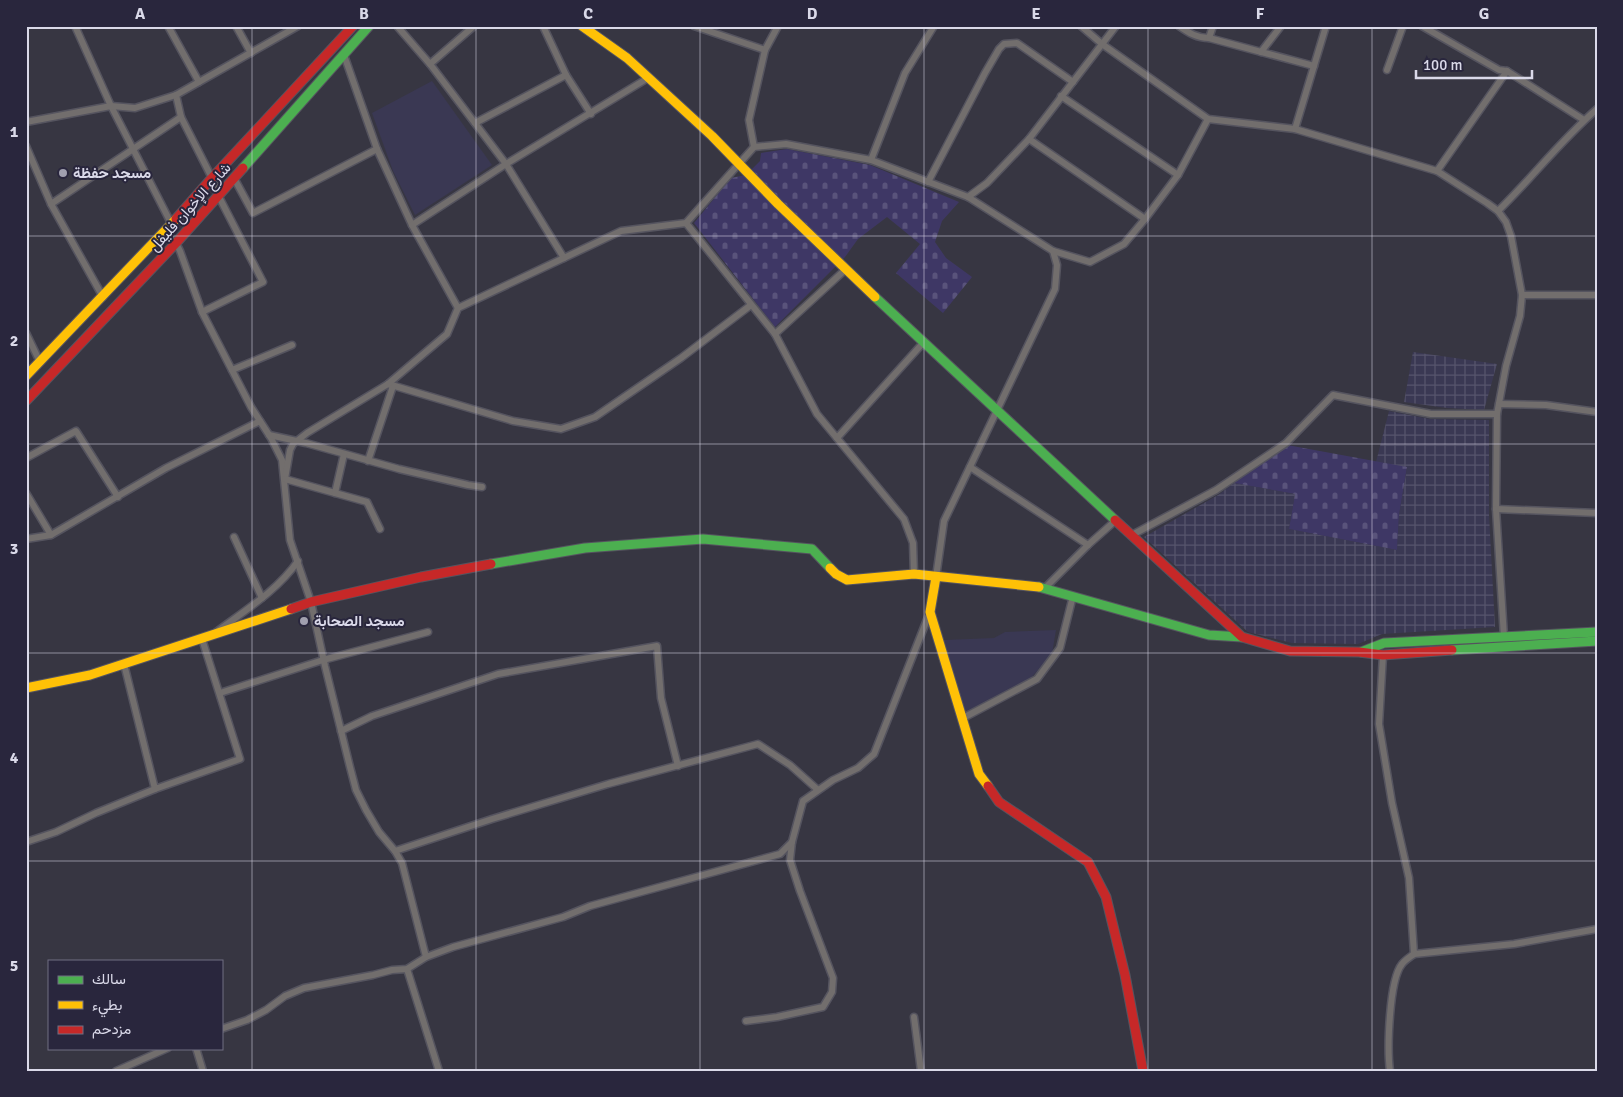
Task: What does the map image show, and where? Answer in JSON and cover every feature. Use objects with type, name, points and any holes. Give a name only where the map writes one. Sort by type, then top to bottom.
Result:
[{"type":"main road","name":"شارع الإخوان فليفل","points":[[26,376],[164,233],[212,178],[353,26]]},
{"type":"main road","name":"شارع الإخوان فليفل","points":[[26,401],[176,244],[369,26]]},
{"type":"main road","points":[[582,26],[627,58],[712,136],[923,343],[1242,637]]},
{"type":"main road","points":[[26,688],[90,675],[311,602],[422,577],[585,548],[703,540],[726,540],[812,549],[819,554],[834,574],[847,580],[914,574],[1045,588],[1210,635],[1242,637],[1290,651],[1359,652],[1384,655],[1597,641]]},
{"type":"main road","points":[[936,576],[930,612],[979,774],[999,802],[1088,862],[1106,898],[1125,975],[1143,1071]]},
{"type":"main road","points":[[1359,652],[1384,643],[1597,632]]},
{"type":"street","points":[[75,26],[111,106],[172,224]]},
{"type":"street","points":[[168,26],[199,82]]},
{"type":"street","points":[[236,26],[251,53]]},
{"type":"street","points":[[26,122],[111,106],[135,108],[176,95],[298,26]]},
{"type":"street","points":[[397,26],[430,64],[506,164],[564,258]]},
{"type":"street","points":[[430,64],[474,26]]},
{"type":"street","points":[[543,26],[566,75],[591,114]]},
{"type":"street","points":[[694,26],[764,50]]},
{"type":"street","points":[[754,147],[749,120],[764,50],[778,26]]},
{"type":"street","points":[[871,160],[906,73],[934,26]]},
{"type":"street","points":[[1081,26],[1102,44],[1208,119],[1295,129],[1436,171],[1487,202],[1498,211],[1506,222],[1511,236],[1522,295],[1520,316],[1506,366],[1497,414],[1496,509],[1504,637]]},
{"type":"street","points":[[968,197],[987,182],[1029,139],[1116,26]]},
{"type":"street","points":[[1179,26],[1200,38],[1208,38],[1314,66]]},
{"type":"street","points":[[1208,38],[1213,26]]},
{"type":"street","points":[[1262,52],[1282,26]]},
{"type":"street","points":[[1295,129],[1326,26]]},
{"type":"street","points":[[1387,70],[1403,26]]},
{"type":"street","points":[[1422,26],[1499,70],[1507,71],[1584,120]]},
{"type":"street","points":[[928,182],[986,72],[999,49],[1004,44],[1017,43],[1073,82]]},
{"type":"street","points":[[344,55],[377,150],[412,224],[458,308]]},
{"type":"street","points":[[1436,171],[1507,71]]},
{"type":"street","points":[[474,123],[566,75]]},
{"type":"street","points":[[412,224],[506,164],[648,78]]},
{"type":"street","points":[[176,95],[181,117],[212,178],[218,196],[263,282],[202,312]]},
{"type":"street","points":[[1062,96],[1178,175]]},
{"type":"street","points":[[1498,211],[1521,189],[1584,120],[1597,109]]},
{"type":"street","points":[[51,204],[181,117]]},
{"type":"street","points":[[285,479],[290,450],[293,444],[307,433],[391,385],[447,334],[458,308],[621,232],[686,223],[754,147],[786,144],[871,160],[968,197],[1053,251],[1090,262],[1124,244],[1146,219],[1178,175],[1208,119]]},
{"type":"street","points":[[1029,139],[1146,219]]},
{"type":"street","points":[[26,146],[51,204],[103,297]]},
{"type":"street","points":[[234,178],[253,213],[377,150]]},
{"type":"street","points":[[686,223],[775,334],[817,414],[904,519],[913,543],[914,574]]},
{"type":"street","points":[[164,233],[176,244],[180,251],[202,312],[251,407],[282,460],[290,540],[311,602],[323,660],[356,790],[379,832],[395,851],[402,863],[409,883],[426,957]]},
{"type":"street","points":[[936,576],[944,521],[1055,289],[1057,265],[1053,251]]},
{"type":"street","points":[[775,334],[846,269]]},
{"type":"street","points":[[1522,295],[1597,295]]},
{"type":"street","points":[[391,385],[513,421],[562,429],[595,417],[681,358],[751,305]]},
{"type":"street","points":[[26,333],[40,362]]},
{"type":"street","points":[[837,438],[923,343]]},
{"type":"street","points":[[232,370],[292,346]]},
{"type":"street","points":[[368,461],[391,385]]},
{"type":"street","points":[[1132,535],[1216,490],[1286,442],[1333,395],[1432,414],[1497,414]]},
{"type":"street","points":[[1499,404],[1546,405],[1597,412]]},
{"type":"street","points":[[26,539],[51,535],[166,468],[260,421]]},
{"type":"street","points":[[26,458],[76,431],[118,497]]},
{"type":"street","points":[[269,435],[306,442],[368,461],[468,485],[482,486]]},
{"type":"street","points":[[335,493],[344,454]]},
{"type":"street","points":[[970,467],[1088,545]]},
{"type":"street","points":[[285,479],[367,502],[380,529]]},
{"type":"street","points":[[26,493],[51,535]]},
{"type":"street","points":[[1496,509],[1597,513]]},
{"type":"street","points":[[1045,588],[1115,521]]},
{"type":"street","points":[[234,537],[262,598]]},
{"type":"street","points":[[26,842],[56,832],[155,789],[240,760],[220,694],[206,638],[262,598],[290,572],[298,560]]},
{"type":"street","points":[[963,718],[1037,679],[1060,648],[1073,596]]},
{"type":"street","points":[[746,1021],[823,1007],[832,992],[832,978],[790,860],[792,842],[803,801],[833,780],[858,768],[874,754],[930,612]]},
{"type":"street","points":[[220,694],[323,660],[428,632]]},
{"type":"street","points":[[341,731],[372,716],[498,674],[657,646],[661,698],[678,766]]},
{"type":"street","points":[[1384,655],[1379,724],[1392,803],[1409,878],[1414,954]]},
{"type":"street","points":[[124,664],[155,789]]},
{"type":"street","points":[[395,851],[599,787],[758,744],[790,765],[818,790]]},
{"type":"street","points":[[222,1029],[246,1020],[266,1010],[285,996],[304,988],[392,970],[407,969],[426,957],[453,947],[563,918],[590,906],[780,854],[792,842]]},
{"type":"street","points":[[1390,1071],[1389,1025],[1394,986],[1401,964],[1414,954],[1514,944],[1597,929]]},
{"type":"street","points":[[407,969],[439,1071]]},
{"type":"street","points":[[914,1017],[921,1071]]},
{"type":"street","points":[[116,1071],[163,1050]]},
{"type":"street","points":[[197,1050],[203,1071]]},
{"type":"shaded area","points":[[432,81],[492,165],[415,215],[393,171],[372,113]]},
{"type":"shaded area","points":[[1413,352],[1497,364],[1484,410],[1447,408],[1404,402]]},
{"type":"shaded area","points":[[1389,411],[1430,419],[1489,420],[1489,515],[1495,627],[1382,634],[1358,644],[1292,643],[1248,632],[1144,537],[1218,495],[1234,483],[1295,494],[1289,529],[1397,550],[1399,515],[1407,468],[1376,462]]},
{"type":"shaded area","points":[[1056,630],[1052,654],[1031,678],[966,715],[944,640],[994,638],[1005,632]]},
{"type":"green space","points":[[787,149],[870,165],[959,202],[942,221],[935,242],[946,258],[972,277],[943,313],[896,273],[920,244],[887,217],[858,239],[845,257],[775,327],[694,223],[731,178],[746,175],[760,161],[761,153]]},
{"type":"green space","points":[[1287,445],[1407,467],[1399,515],[1397,550],[1289,529],[1295,494],[1234,483]]},
{"type":"traffic: fast","points":[[243,168],[369,26]]},
{"type":"traffic: fast","points":[[875,297],[1115,520]]},
{"type":"traffic: fast","points":[[491,564],[585,548],[703,539],[812,549],[830,568]]},
{"type":"traffic: fast","points":[[1039,587],[1209,635],[1242,637]]},
{"type":"traffic: fast","points":[[1361,652],[1384,643],[1597,632]]},
{"type":"traffic: fast","points":[[1452,650],[1597,641]]},
{"type":"traffic: slow","points":[[582,26],[627,58],[712,136],[778,204],[875,297]]},
{"type":"traffic: slow","points":[[26,376],[176,219]]},
{"type":"traffic: slow","points":[[830,568],[847,580],[914,574],[1039,587]]},
{"type":"traffic: slow","points":[[936,577],[930,612],[979,774],[988,786]]},
{"type":"traffic: slow","points":[[26,688],[90,675],[291,609]]},
{"type":"traffic: jam","points":[[176,219],[353,26]]},
{"type":"traffic: jam","points":[[26,401],[176,243],[243,168]]},
{"type":"traffic: jam","points":[[1115,520],[1242,637],[1290,651],[1359,652],[1383,655],[1452,650]]},
{"type":"traffic: jam","points":[[291,609],[311,602],[421,577],[491,564]]},
{"type":"traffic: jam","points":[[988,786],[999,802],[1088,862],[1106,897],[1125,975],[1143,1071]]},
{"type":"place","name":"مسجد حفظة","points":[[63,173]]},
{"type":"place","name":"مسجد الصحابة","points":[[304,621]]}]
